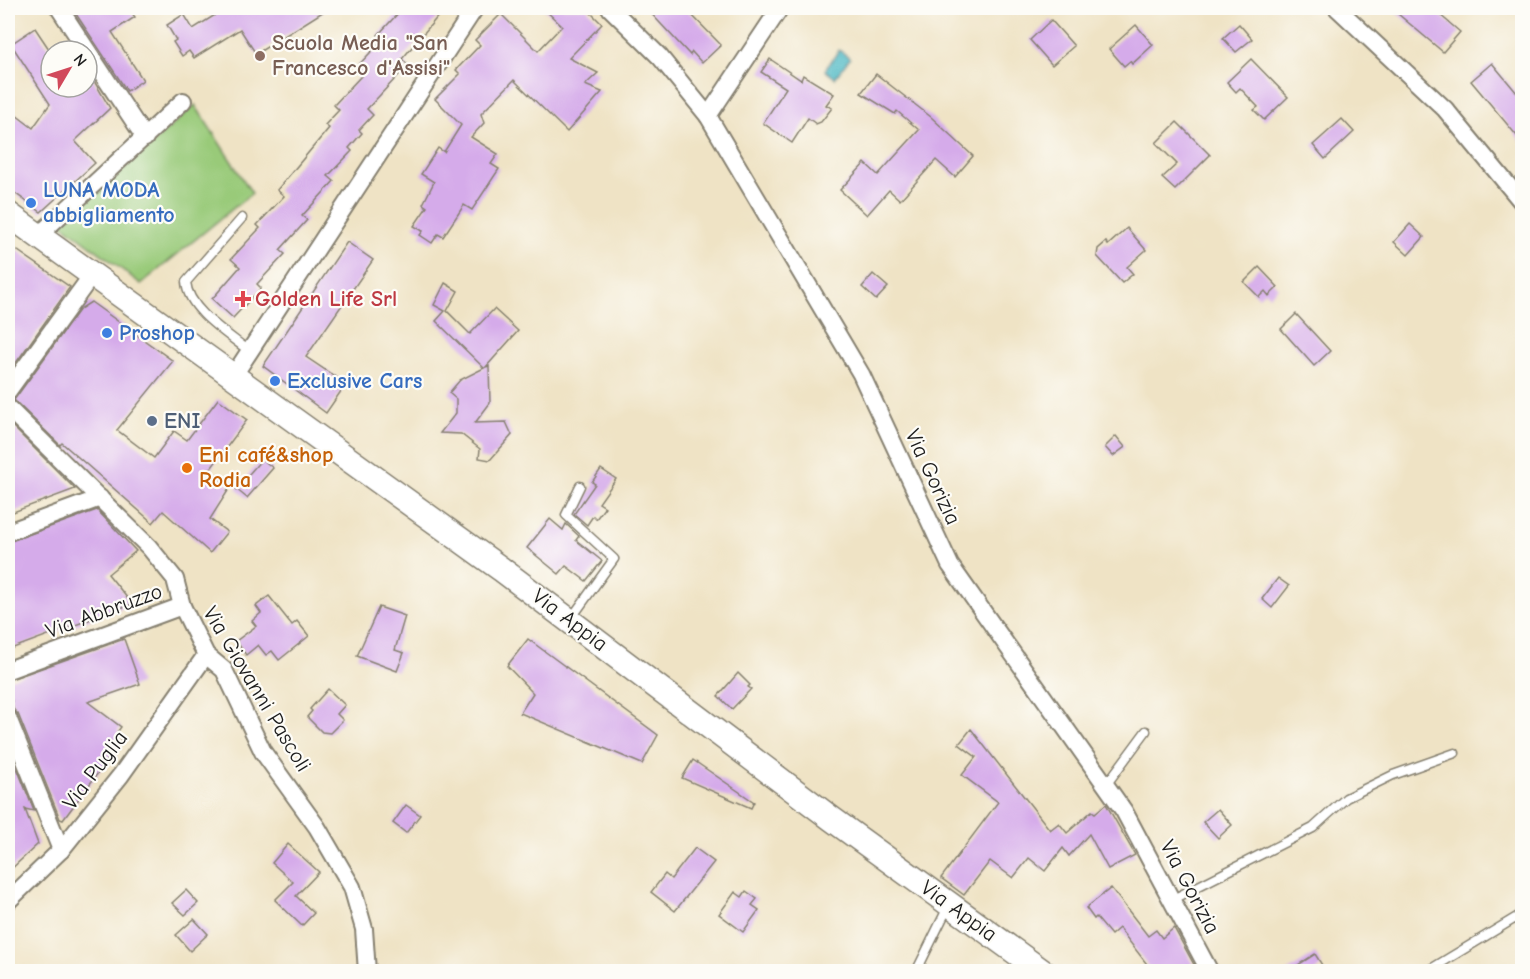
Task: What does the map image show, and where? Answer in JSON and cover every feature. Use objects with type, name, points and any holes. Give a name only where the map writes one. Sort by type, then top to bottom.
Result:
[{"type":"main road","name":"Via Appia","points":[[8,214],[569,620],[1043,972]]},
{"type":"street","points":[[60,8],[145,138]]},
{"type":"street","points":[[232,378],[475,8]]},
{"type":"street","name":"Via Gorizia","points":[[610,8],[660,57],[708,116],[861,374],[950,565],[1124,812],[1210,972]]},
{"type":"street","points":[[708,116],[780,8]]},
{"type":"street","points":[[1337,8],[1445,109],[1522,202]]},
{"type":"street","points":[[38,236],[183,101]]},
{"type":"street","points":[[8,390],[92,275]]},
{"type":"street","name":"Via Giovanni Pascoli","points":[[8,408],[149,547],[175,579],[182,606],[206,655],[224,670],[263,752],[322,835],[352,886],[364,929],[367,972]]},
{"type":"street","points":[[8,532],[100,498]]},
{"type":"street","name":"Via Abbruzzo","points":[[8,670],[182,606]]},
{"type":"street","name":"Via Puglia","points":[[8,901],[61,850],[121,775],[206,655]]},
{"type":"street","points":[[8,718],[61,850]]},
{"type":"lane","points":[[242,218],[186,282],[187,292],[202,311],[249,351]]},
{"type":"lane","points":[[569,620],[614,559],[566,515],[580,486]]},
{"type":"lane","points":[[1106,785],[1146,731]]},
{"type":"lane","points":[[1171,900],[1313,828],[1346,798],[1393,775],[1455,753]]},
{"type":"lane","points":[[916,972],[949,903]]},
{"type":"lane","points":[[1426,972],[1522,914]]},
{"type":"green space","points":[[195,105],[252,193],[141,284],[62,224]]},
{"type":"water","points":[[839,50],[850,58],[835,78],[825,70]]},
{"type":"building","points":[[72,8],[128,8],[135,17],[112,32],[143,80],[127,91],[99,49],[99,39],[93,39]]},
{"type":"building","points":[[217,8],[329,8],[256,54],[240,29],[194,58],[189,51],[182,56],[173,42],[176,40],[167,25],[184,14],[193,29],[220,12]]},
{"type":"building","points":[[403,8],[445,8],[402,59],[408,65],[367,109],[373,115],[359,130],[362,133],[349,148],[352,151],[328,176],[334,181],[302,216],[307,220],[280,250],[285,254],[257,284],[261,288],[233,318],[212,299],[240,267],[231,259],[260,228],[257,225],[284,196],[277,190],[329,128],[325,125],[339,110],[334,105],[361,76],[354,70],[383,39],[378,35]]},
{"type":"building","points":[[543,8],[586,8],[602,24],[569,58],[598,73],[585,85],[602,92],[567,132],[514,80],[481,114],[484,123],[471,137],[498,154],[491,164],[499,169],[472,210],[464,205],[443,237],[438,234],[432,243],[420,235],[423,231],[414,226],[427,207],[423,204],[434,182],[421,174],[438,148],[444,152],[461,125],[435,99],[460,74],[456,70],[480,45],[475,40],[501,14],[538,51],[562,26]]},
{"type":"building","points":[[646,8],[685,8],[721,45],[702,63],[692,52],[690,55]]},
{"type":"building","points":[[1391,8],[1432,8],[1460,32],[1443,52]]},
{"type":"building","points":[[1051,20],[1074,46],[1052,65],[1030,40]]},
{"type":"building","points":[[1239,24],[1252,39],[1236,52],[1223,38]]},
{"type":"building","points":[[1136,25],[1153,45],[1132,64],[1130,61],[1124,66],[1109,49]]},
{"type":"building","points":[[35,28],[42,39],[39,39],[39,87],[11,44]]},
{"type":"building","points":[[770,59],[801,80],[803,75],[834,94],[826,105],[832,108],[821,122],[816,124],[808,118],[792,143],[763,123],[786,88],[761,72]]},
{"type":"building","points":[[1251,59],[1288,97],[1264,120],[1254,110],[1258,107],[1240,88],[1236,92],[1227,82]]},
{"type":"building","points":[[1492,63],[1522,99],[1522,142],[1471,81]]},
{"type":"building","points":[[876,74],[931,117],[973,156],[955,177],[936,160],[900,200],[889,190],[867,215],[840,190],[865,163],[878,175],[919,130],[897,111],[895,114],[861,93]]},
{"type":"building","points":[[99,89],[110,108],[75,141],[95,163],[41,212],[8,188],[8,109],[33,128],[50,104],[47,99],[99,99]]},
{"type":"building","points":[[1342,119],[1354,132],[1325,159],[1313,145]]},
{"type":"building","points":[[1177,122],[1210,155],[1175,190],[1162,178],[1177,164],[1156,143]]},
{"type":"building","points":[[1410,224],[1424,237],[1408,255],[1394,242]]},
{"type":"building","points":[[1127,228],[1146,250],[1127,267],[1133,274],[1122,283],[1097,256],[1098,249],[1106,242],[1108,245]]},
{"type":"building","points":[[347,242],[373,260],[306,357],[346,384],[326,413],[263,366]]},
{"type":"building","points":[[8,244],[70,287],[8,374]]},
{"type":"building","points":[[1259,267],[1278,287],[1269,296],[1265,291],[1259,297],[1244,282]]},
{"type":"building","points":[[873,274],[888,287],[876,300],[862,287]]},
{"type":"building","points":[[445,283],[458,291],[447,311],[470,334],[494,309],[518,331],[486,367],[489,366],[490,403],[475,423],[506,422],[512,435],[490,460],[479,458],[480,449],[461,434],[440,433],[456,413],[456,399],[449,393],[460,380],[484,368],[436,321],[445,311],[434,305]]},
{"type":"building","points":[[91,302],[173,361],[117,430],[154,458],[174,431],[187,440],[218,399],[247,420],[209,471],[231,486],[210,519],[227,532],[210,553],[163,511],[153,523],[62,443],[60,445],[14,400],[80,309]]},
{"type":"building","points":[[1296,314],[1330,351],[1314,366],[1281,329]]},
{"type":"building","points":[[8,422],[75,489],[8,514]]},
{"type":"building","points":[[1116,436],[1125,447],[1113,456],[1105,447]]},
{"type":"building","points":[[262,459],[273,468],[247,498],[236,489]]},
{"type":"building","points":[[601,469],[616,479],[599,503],[605,507],[596,519],[593,516],[587,525],[574,514],[595,484],[592,482]]},
{"type":"building","points":[[97,510],[136,551],[108,574],[132,604],[8,650],[8,542]]},
{"type":"building","points":[[550,519],[563,530],[566,524],[579,536],[576,540],[602,561],[586,581],[566,566],[559,574],[527,548]]},
{"type":"building","points":[[1278,578],[1289,586],[1272,608],[1262,599]]},
{"type":"building","points":[[269,596],[292,625],[297,621],[309,636],[279,660],[272,651],[266,655],[258,645],[246,655],[236,641],[256,626],[252,621],[261,613],[256,606]]},
{"type":"building","points":[[379,607],[405,616],[395,650],[404,653],[397,671],[357,656]]},
{"type":"building","points":[[124,639],[140,684],[88,702],[121,727],[118,731],[121,742],[63,820],[60,819],[18,714],[13,709],[8,680]]},
{"type":"building","points":[[528,639],[658,735],[642,764],[520,713],[533,693],[507,666]]},
{"type":"building","points":[[738,673],[751,689],[732,709],[718,696]]},
{"type":"building","points":[[328,689],[345,705],[337,714],[343,720],[330,733],[322,732],[307,717],[312,711],[310,709]]},
{"type":"building","points":[[971,729],[1050,830],[1059,823],[1067,833],[1092,811],[1095,813],[1106,804],[1135,855],[1108,869],[1089,834],[1069,856],[1063,848],[1045,871],[1029,858],[1013,878],[990,861],[964,895],[941,878],[998,802],[962,775],[976,757],[959,744]]},
{"type":"building","points":[[8,745],[34,811],[25,809],[38,844],[8,872]]},
{"type":"building","points":[[693,760],[754,802],[751,808],[682,778]]},
{"type":"building","points":[[406,805],[420,815],[406,833],[393,823]]},
{"type":"building","points":[[1218,809],[1232,825],[1218,838],[1203,822]]},
{"type":"building","points":[[288,844],[319,872],[296,896],[314,913],[302,926],[275,900],[293,882],[272,863]]},
{"type":"building","points":[[695,848],[714,862],[675,911],[651,892],[665,874],[671,879]]},
{"type":"building","points":[[1111,888],[1148,936],[1156,930],[1162,938],[1174,928],[1198,972],[1153,972],[1119,928],[1111,935],[1096,917],[1094,919],[1086,908]]},
{"type":"building","points":[[186,890],[198,903],[185,915],[172,903]]},
{"type":"building","points":[[746,891],[757,899],[752,905],[759,910],[743,932],[719,914],[735,892],[742,897]]},
{"type":"building","points":[[194,919],[208,934],[190,951],[176,935]]},
{"type":"building","points":[[1315,954],[1322,965],[1314,972],[1287,972]]},
{"type":"place","name":"Scuola Media \"San Francesco d'Assisi\"","points":[[260,56]]},
{"type":"place","name":"LUNA MODA abbigliamento","points":[[31,203]]},
{"type":"place","name":"Golden Life Srl","points":[[243,299]]},
{"type":"place","name":"Proshop","points":[[107,333]]},
{"type":"place","name":"Exclusive Cars","points":[[275,381]]},
{"type":"place","name":"ENI","points":[[152,421]]},
{"type":"place","name":"Eni café&shop Rodia","points":[[187,468]]}]
